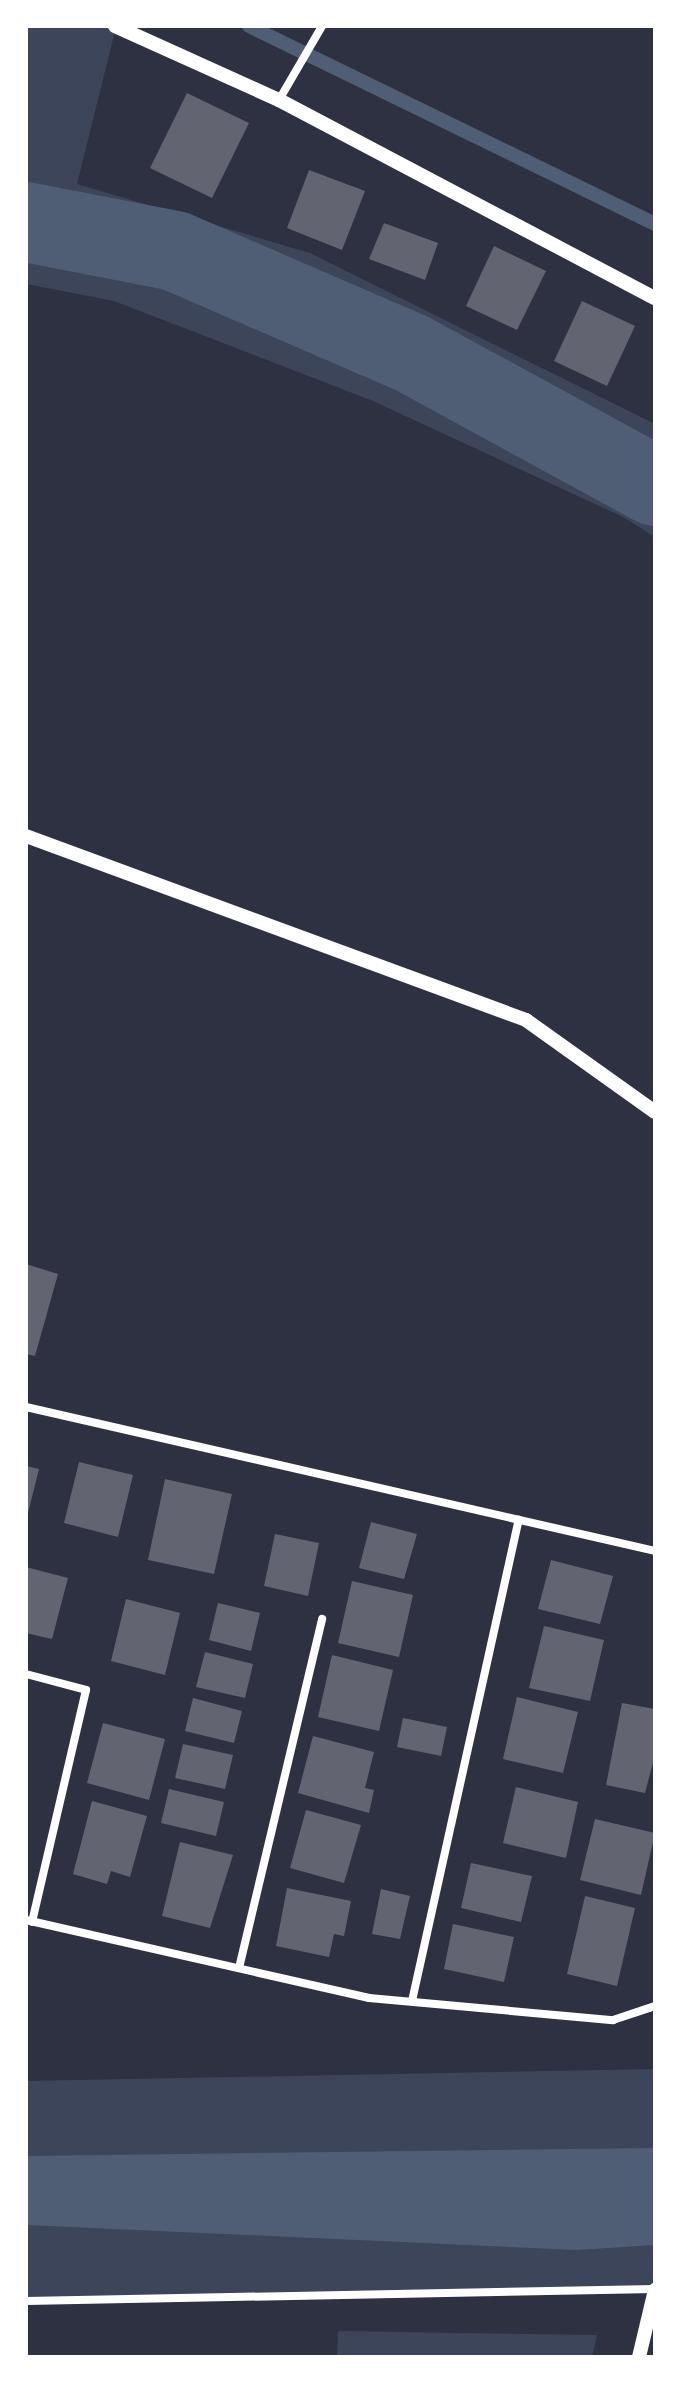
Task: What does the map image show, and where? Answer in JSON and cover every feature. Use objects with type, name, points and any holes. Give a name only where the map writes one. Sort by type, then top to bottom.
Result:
[{"type":"street","points":[[115,26],[279,100],[655,298]]},
{"type":"street","points":[[279,100],[322,26]]},
{"type":"street","points":[[26,836],[526,1020],[655,1112]]},
{"type":"street","points":[[26,1407],[655,1551]]},
{"type":"street","points":[[412,2001],[519,1520]]},
{"type":"street","points":[[239,1968],[322,1619]]},
{"type":"street","points":[[26,1674],[86,1690],[29,1921],[369,1998],[613,2020],[655,2006]]},
{"type":"street","points":[[26,2301],[655,2289],[639,2357]]},
{"type":"shaded area","points":[[26,26],[116,27],[77,184],[310,253],[655,424],[655,537],[623,517],[373,401],[114,301],[26,284]]},
{"type":"shaded area","points":[[655,2069],[655,2289],[26,2301],[26,2081]]},
{"type":"shaded area","points":[[655,2148],[655,2245],[576,2250],[26,2225],[26,2156]]},
{"type":"shaded area","points":[[338,2331],[597,2335],[592,2357],[337,2357]]},
{"type":"building","points":[[187,93],[249,123],[212,198],[150,168]]},
{"type":"building","points":[[309,170],[365,191],[342,250],[287,228]]},
{"type":"building","points":[[384,223],[438,243],[425,280],[369,259]]},
{"type":"building","points":[[494,246],[546,271],[517,330],[466,306]]},
{"type":"building","points":[[582,301],[635,326],[607,386],[554,361]]},
{"type":"building","points":[[26,1264],[58,1274],[35,1356],[26,1354]]},
{"type":"building","points":[[79,1462],[133,1475],[118,1537],[64,1523]]},
{"type":"building","points":[[26,1466],[39,1469],[27,1517],[26,1517]]},
{"type":"building","points":[[165,1479],[232,1494],[214,1574],[148,1560]]},
{"type":"building","points":[[371,1522],[417,1534],[404,1579],[359,1568]]},
{"type":"building","points":[[275,1534],[319,1543],[308,1596],[264,1586]]},
{"type":"building","points":[[551,1560],[613,1576],[600,1624],[538,1609]]},
{"type":"building","points":[[26,1567],[68,1578],[52,1639],[26,1633]]},
{"type":"building","points":[[352,1581],[413,1595],[399,1657],[338,1643]]},
{"type":"building","points":[[126,1599],[180,1613],[165,1675],[111,1661]]},
{"type":"building","points":[[218,1603],[260,1613],[251,1651],[209,1640]]},
{"type":"building","points":[[544,1626],[604,1640],[590,1701],[529,1688]]},
{"type":"building","points":[[205,1652],[253,1664],[245,1698],[196,1687]]},
{"type":"building","points":[[332,1655],[393,1670],[379,1731],[318,1717]]},
{"type":"building","points":[[517,1697],[578,1712],[563,1773],[503,1759]]},
{"type":"building","points":[[193,1698],[242,1711],[234,1743],[185,1731]]},
{"type":"building","points":[[622,1703],[655,1709],[655,1755],[645,1793],[606,1785]]},
{"type":"building","points":[[403,1718],[447,1727],[441,1756],[397,1747]]},
{"type":"building","points":[[103,1723],[165,1739],[149,1800],[87,1783]]},
{"type":"building","points":[[313,1736],[374,1752],[365,1788],[374,1790],[369,1813],[298,1793]]},
{"type":"building","points":[[183,1744],[233,1755],[225,1789],[175,1778]]},
{"type":"building","points":[[516,1787],[578,1802],[566,1858],[503,1843]]},
{"type":"building","points":[[169,1789],[224,1802],[216,1836],[161,1823]]},
{"type":"building","points":[[92,1801],[147,1816],[130,1877],[111,1871],[107,1884],[73,1874]]},
{"type":"building","points":[[306,1810],[361,1825],[344,1883],[290,1868]]},
{"type":"building","points":[[595,1819],[655,1833],[641,1895],[580,1880]]},
{"type":"building","points":[[180,1842],[233,1855],[210,1928],[162,1916]]},
{"type":"building","points":[[471,1863],[532,1876],[521,1922],[461,1908]]},
{"type":"building","points":[[287,1888],[351,1901],[344,1936],[334,1934],[329,1957],[276,1946]]},
{"type":"building","points":[[381,1889],[410,1896],[400,1939],[372,1934]]},
{"type":"building","points":[[585,1896],[635,1908],[617,1986],[567,1974]]},
{"type":"building","points":[[453,1924],[514,1937],[504,1982],[444,1969]]},
{"type":"waterway","points":[[249,26],[655,224]]},
{"type":"waterway","points":[[26,222],[175,251],[411,353],[655,486]]}]
